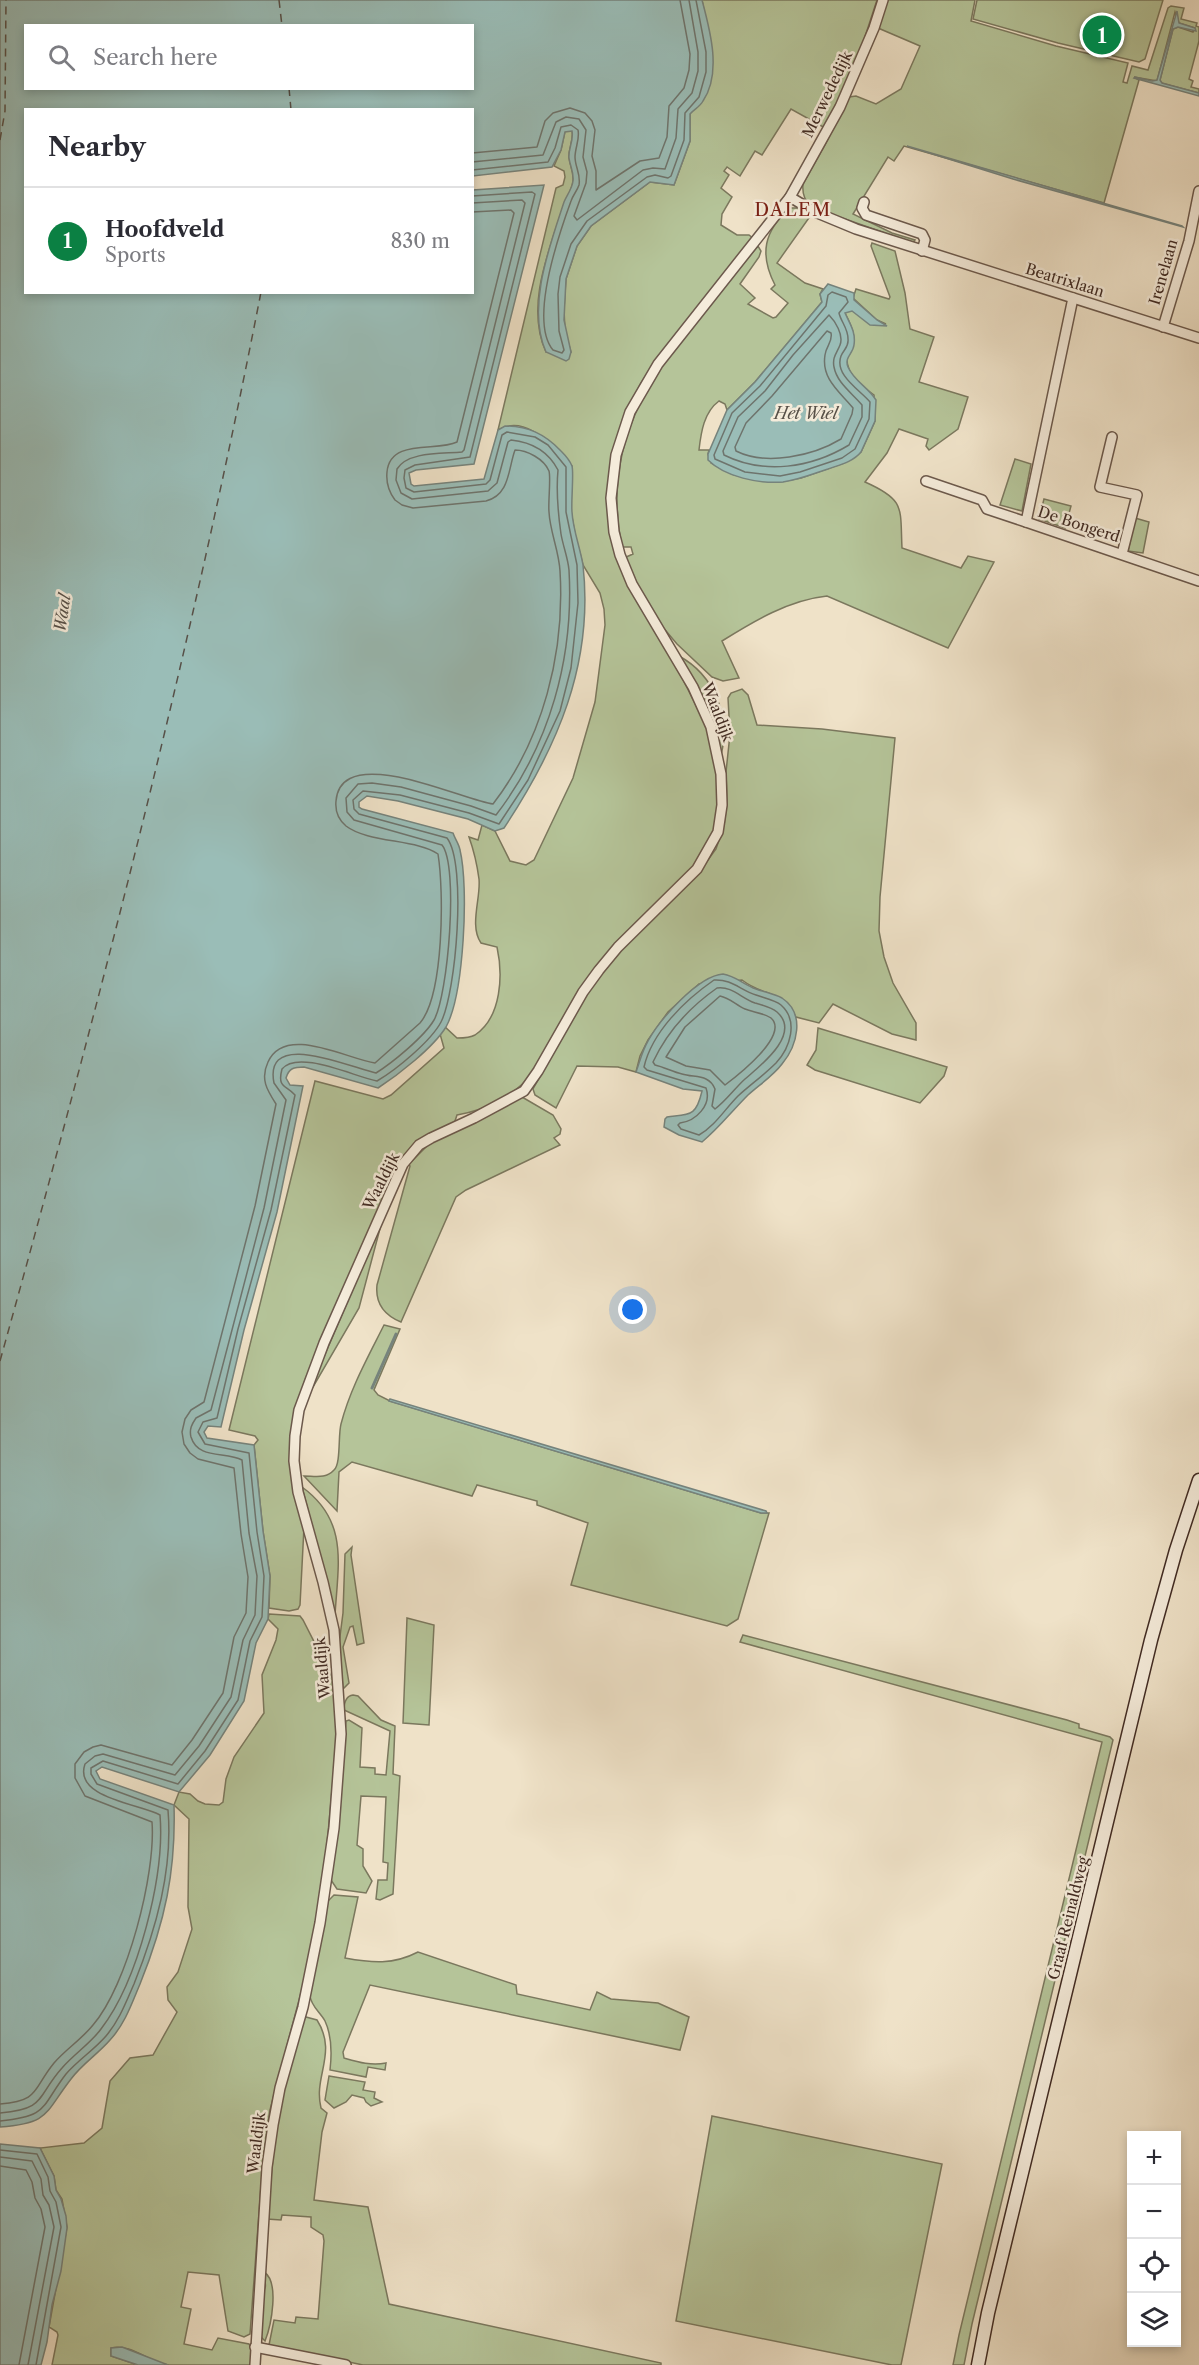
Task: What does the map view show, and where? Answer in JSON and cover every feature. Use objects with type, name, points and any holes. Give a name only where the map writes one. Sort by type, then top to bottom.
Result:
[{"type":"main road","name":"Graaf Reinaldweg","points":[[978,2365],[988,2313],[1149,1651],[1176,1550],[1199,1480]]},
{"type":"street","name":"Merwededijk","points":[[790,197],[840,107],[874,28],[883,0]]},
{"type":"street","name":"Irenelaan","points":[[1163,327],[1189,241],[1199,191]]},
{"type":"street","name":"Beatrixlaan","points":[[790,197],[815,212],[843,224],[1199,339]]},
{"type":"street","name":"Waaldijk","points":[[255,2365],[267,2166],[280,2088],[303,2007],[317,1942],[334,1828],[341,1734],[334,1630],[296,1478],[295,1436],[299,1410],[324,1343],[403,1164],[419,1145],[524,1091],[583,992],[599,970],[618,947],[697,869],[718,832],[722,805],[721,774],[711,727],[693,687],[636,592],[625,569],[614,532],[611,498],[613,476],[621,435],[645,382],[790,197]]},
{"type":"street","points":[[864,202],[862,208],[866,215],[922,234],[925,240],[922,250]]},
{"type":"street","points":[[926,481],[982,500],[987,509],[1026,522],[1072,298]]},
{"type":"street","name":"De Bongerd","points":[[1112,437],[1100,487],[1137,495],[1122,554]]},
{"type":"street","name":"De Bongerd","points":[[1026,522],[1199,581]]},
{"type":"street","points":[[255,2347],[346,2365]]},
{"type":"green space","points":[[702,0],[877,0],[857,61],[825,128],[791,109],[762,155],[755,151],[740,176],[727,167],[724,171],[729,175],[721,188],[732,197],[722,214],[721,225],[737,235],[749,235],[754,239],[655,362],[641,383],[623,418],[614,449],[612,540],[704,721],[710,738],[719,787],[719,815],[711,842],[693,868],[576,996],[534,1072],[518,1088],[500,1100],[457,1115],[454,1124],[435,1132],[396,1169],[305,1380],[295,1417],[304,1527],[300,1605],[298,1609],[289,1611],[269,1608],[270,1576],[254,1445],[258,1440],[255,1436],[229,1430],[315,1081],[383,1099],[391,1095],[444,1048],[440,1034],[445,1027],[457,1038],[466,1038],[475,1035],[484,1027],[495,1006],[500,970],[497,947],[481,943],[476,928],[479,879],[469,837],[478,840],[482,825],[495,831],[510,861],[526,865],[534,860],[573,778],[595,702],[605,625],[604,609],[600,593],[583,565],[575,534],[571,511],[572,466],[548,442],[529,429],[509,426],[498,430],[556,188],[563,185],[565,177],[564,171],[554,166],[561,150],[565,131],[572,131],[569,155],[573,175],[572,184],[546,260],[538,298],[540,334],[546,352],[571,352],[565,331],[564,309],[566,279],[577,246],[591,226],[650,182],[674,185],[690,141],[690,114],[712,51]]},
{"type":"green space","points":[[887,0],[975,0],[971,21],[1056,46],[1128,63],[1123,82],[1127,83],[1132,66],[1148,70],[1168,8],[1171,6],[1184,8],[1181,19],[1197,23],[1196,26],[1199,27],[1199,41],[1189,79],[1193,81],[1191,87],[1199,89],[1199,93],[1161,83],[1160,80],[1173,29],[1178,27],[1193,32],[1195,28],[1179,23],[1175,12],[1157,81],[1134,77],[1139,80],[1104,203],[904,146],[894,161],[888,157],[853,214],[892,233],[915,240],[913,243],[814,208],[806,201],[803,192],[803,184],[849,97],[856,96],[876,104],[901,89],[920,46],[878,28]]},
{"type":"green space","points":[[977,0],[1163,0],[1145,59],[1139,62],[1058,43],[973,19]]},
{"type":"green space","points":[[790,208],[798,208],[811,215],[777,263],[805,283],[823,289],[820,294],[822,302],[755,382],[727,410],[725,404],[719,401],[714,406],[704,423],[699,450],[709,450],[711,463],[734,475],[780,482],[801,478],[844,463],[861,452],[875,421],[874,395],[856,379],[847,364],[854,335],[845,313],[850,310],[886,324],[877,320],[853,298],[856,289],[889,299],[871,246],[872,243],[895,251],[905,293],[910,329],[934,337],[919,382],[968,397],[958,429],[929,450],[926,446],[928,439],[899,429],[887,453],[865,482],[888,494],[898,507],[902,548],[961,568],[968,556],[994,562],[948,648],[827,596],[813,598],[759,619],[722,641],[739,678],[723,681],[712,677],[677,644],[661,625],[632,576],[624,558],[633,554],[631,547],[622,547],[617,500],[621,458],[633,419],[652,382],[675,347],[758,246],[761,251],[759,257],[740,284],[755,298],[748,304],[773,318],[788,303],[771,289],[775,285],[770,274],[766,253],[774,225]]},
{"type":"green space","points":[[1015,459],[1031,464],[1022,511],[1000,505]]},
{"type":"green space","points":[[1044,499],[1071,506],[1065,528],[1039,519]]},
{"type":"green space","points":[[1135,518],[1149,522],[1143,553],[1128,551]]},
{"type":"green space","points":[[679,656],[702,674],[717,698],[724,726],[721,755]]},
{"type":"green space","points":[[742,689],[748,695],[757,725],[822,729],[895,738],[880,897],[879,931],[884,957],[893,983],[916,1023],[916,1040],[892,1034],[833,1004],[819,1023],[796,1017],[778,997],[742,980],[699,984],[668,1012],[648,1040],[640,1056],[636,1072],[618,1067],[577,1066],[556,1108],[535,1095],[533,1089],[590,988],[622,948],[697,875],[716,849],[724,825],[727,803],[726,772],[730,734],[728,698],[731,693]]},
{"type":"green space","points":[[818,1028],[947,1067],[944,1076],[920,1103],[815,1070],[807,1065],[816,1050]]},
{"type":"green space","points":[[522,1097],[553,1115],[561,1129],[560,1134],[554,1138],[560,1145],[456,1197],[401,1322],[395,1319],[385,1312],[379,1303],[377,1285],[409,1164],[431,1142]]},
{"type":"green space","points":[[382,1221],[359,1308],[311,1387]]},
{"type":"green space","points":[[384,1325],[400,1329],[374,1390],[378,1395],[390,1401],[761,1513],[769,1513],[738,1619],[727,1626],[571,1585],[588,1523],[537,1505],[537,1501],[477,1485],[472,1496],[352,1462],[339,1472],[337,1511],[304,1476],[324,1476],[336,1467],[340,1429],[349,1398]]},
{"type":"green space","points":[[302,1487],[317,1500],[334,1529],[338,1561],[335,1615]]},
{"type":"green space","points":[[352,1547],[351,1555],[364,1643],[357,1645],[353,1626],[350,1627],[343,1647],[349,1683],[343,1689],[339,1644],[343,1613],[345,1554]]},
{"type":"green space","points":[[269,1614],[300,1616],[333,1679],[337,1736],[326,1855],[308,1966],[270,2110],[263,2159],[250,2334],[244,2337],[228,2331],[219,2275],[188,2272],[181,2307],[191,2309],[184,2344],[212,2350],[218,2338],[249,2344],[251,2365],[169,2365],[118,2347],[111,2348],[111,2356],[138,2365],[52,2365],[58,2335],[49,2327],[67,2227],[62,2199],[56,2190],[54,2176],[40,2148],[84,2143],[102,2128],[110,2081],[130,2058],[153,2055],[177,2012],[168,2000],[167,1987],[178,1972],[192,1929],[188,1907],[189,1819],[174,1805],[179,1792],[190,1794],[205,1804],[219,1805],[223,1802],[226,1779],[234,1757],[264,1713],[262,1675],[278,1629],[268,1619]]},
{"type":"green space","points":[[407,1618],[434,1625],[429,1725],[403,1723]]},
{"type":"green space","points":[[743,1635],[1067,1720],[1079,1724],[1079,1728],[1110,1737],[1113,1740],[964,2365],[953,2365],[959,2335],[1102,1742],[740,1642]]},
{"type":"green space","points":[[353,1695],[358,1696],[381,1720],[395,1726],[393,1774],[400,1776],[393,1894],[380,1900],[376,1899],[378,1880],[387,1880],[388,1863],[383,1862],[386,1797],[361,1796],[357,1845],[363,1849],[363,1866],[372,1881],[366,1893],[337,1889],[331,1880],[346,1721],[349,1720],[362,1728],[360,1767],[375,1768],[375,1774],[386,1775],[390,1731],[344,1710],[346,1700]]},
{"type":"green space","points":[[334,1895],[358,1897],[345,1958],[382,1962],[400,1959],[418,1952],[516,1985],[517,1994],[590,2010],[597,1992],[611,1999],[658,2003],[689,2017],[680,2050],[370,1985],[343,2052],[344,2058],[370,2064],[386,2063],[385,2070],[368,2067],[366,2077],[330,2070],[329,2033],[325,2021],[310,1996],[328,1901]]},
{"type":"green space","points":[[306,2017],[317,2020],[325,2043],[319,2096],[321,2108],[327,2113],[322,2132],[314,2200],[368,2207],[389,2304],[661,2363],[661,2365],[363,2365],[269,2345],[274,2320],[295,2323],[296,2317],[318,2319],[323,2235],[311,2227],[311,2217],[282,2215],[281,2220],[267,2219],[275,2137],[283,2091],[303,2019]]},
{"type":"green space","points":[[329,2076],[365,2082],[363,2090],[375,2092],[374,2098],[382,2102],[371,2106],[364,2098],[352,2095],[346,2102],[334,2108],[325,2100]]},
{"type":"green space","points":[[712,2116],[942,2164],[901,2365],[676,2321]]},
{"type":"green space","points":[[264,2272],[269,2277],[273,2294],[272,2315],[265,2341],[260,2336],[262,2293],[265,2285]]},
{"type":"water","name":"Waal","points":[[0,0],[702,0],[713,51],[712,78],[703,101],[690,114],[690,141],[674,185],[650,182],[591,226],[577,246],[566,279],[564,320],[571,352],[566,361],[546,352],[540,335],[538,316],[542,277],[547,257],[573,181],[569,155],[572,131],[565,132],[561,150],[552,167],[474,176],[474,108],[24,108],[24,294],[474,294],[474,190],[544,185],[474,464],[416,470],[409,473],[411,484],[414,486],[484,479],[498,430],[505,426],[529,429],[549,440],[564,454],[572,466],[573,519],[583,565],[585,601],[583,637],[568,704],[540,767],[504,828],[495,831],[468,819],[398,801],[367,796],[359,802],[359,807],[362,809],[453,833],[458,844],[463,867],[464,914],[461,966],[452,1011],[446,1027],[433,1044],[405,1069],[378,1088],[304,1067],[292,1069],[287,1075],[286,1078],[290,1085],[303,1086],[277,1212],[244,1330],[221,1427],[208,1426],[204,1432],[207,1438],[254,1445],[270,1576],[268,1619],[256,1643],[244,1701],[210,1755],[179,1792],[102,1767],[96,1771],[100,1779],[174,1805],[173,1852],[167,1896],[149,1961],[120,2027],[75,2074],[44,2115],[28,2123],[0,2127]]},
{"type":"water","points":[[1177,11],[1179,23],[1195,28],[1196,31],[1178,27],[1173,29],[1160,80],[1162,83],[1199,93],[1199,96],[1134,78],[1157,80]]},
{"type":"water","points":[[907,146],[1182,226],[1183,227],[1013,179]]},
{"type":"water","name":"Het Wiel","points":[[828,284],[854,293],[854,300],[887,326],[870,325],[852,311],[845,313],[854,336],[853,348],[847,361],[848,367],[876,400],[875,421],[861,452],[841,464],[783,482],[764,482],[743,478],[715,466],[708,460],[708,454],[727,410],[755,382],[822,302],[820,294]]},
{"type":"water","points":[[723,974],[782,998],[790,1005],[794,1013],[797,1030],[792,1048],[778,1068],[702,1142],[679,1135],[664,1127],[667,1117],[691,1113],[697,1106],[702,1091],[683,1089],[636,1072],[648,1041],[670,1011],[702,982]]},
{"type":"water","points":[[390,1399],[766,1511],[767,1513],[389,1401]]},
{"type":"water","points":[[0,2144],[40,2148],[54,2176],[56,2190],[66,2216],[67,2228],[61,2271],[41,2365],[0,2365]]},
{"type":"water","points":[[122,2347],[168,2365],[138,2365],[111,2356],[111,2348]]},
{"type":"waterway","points":[[372,1388],[396,1334]]},
{"type":"ferry route","points":[[0,140],[5,111],[6,0]]},
{"type":"ferry route","points":[[279,0],[282,24]]},
{"type":"ferry route","points":[[289,90],[291,108]]},
{"type":"ferry route","points":[[0,1361],[141,829],[234,427],[261,294]]},
{"type":"place","name":"Hoofdveld","points":[[1102,35]]},
{"type":"district","name":"DALEM","points":[[793,210]]}]
